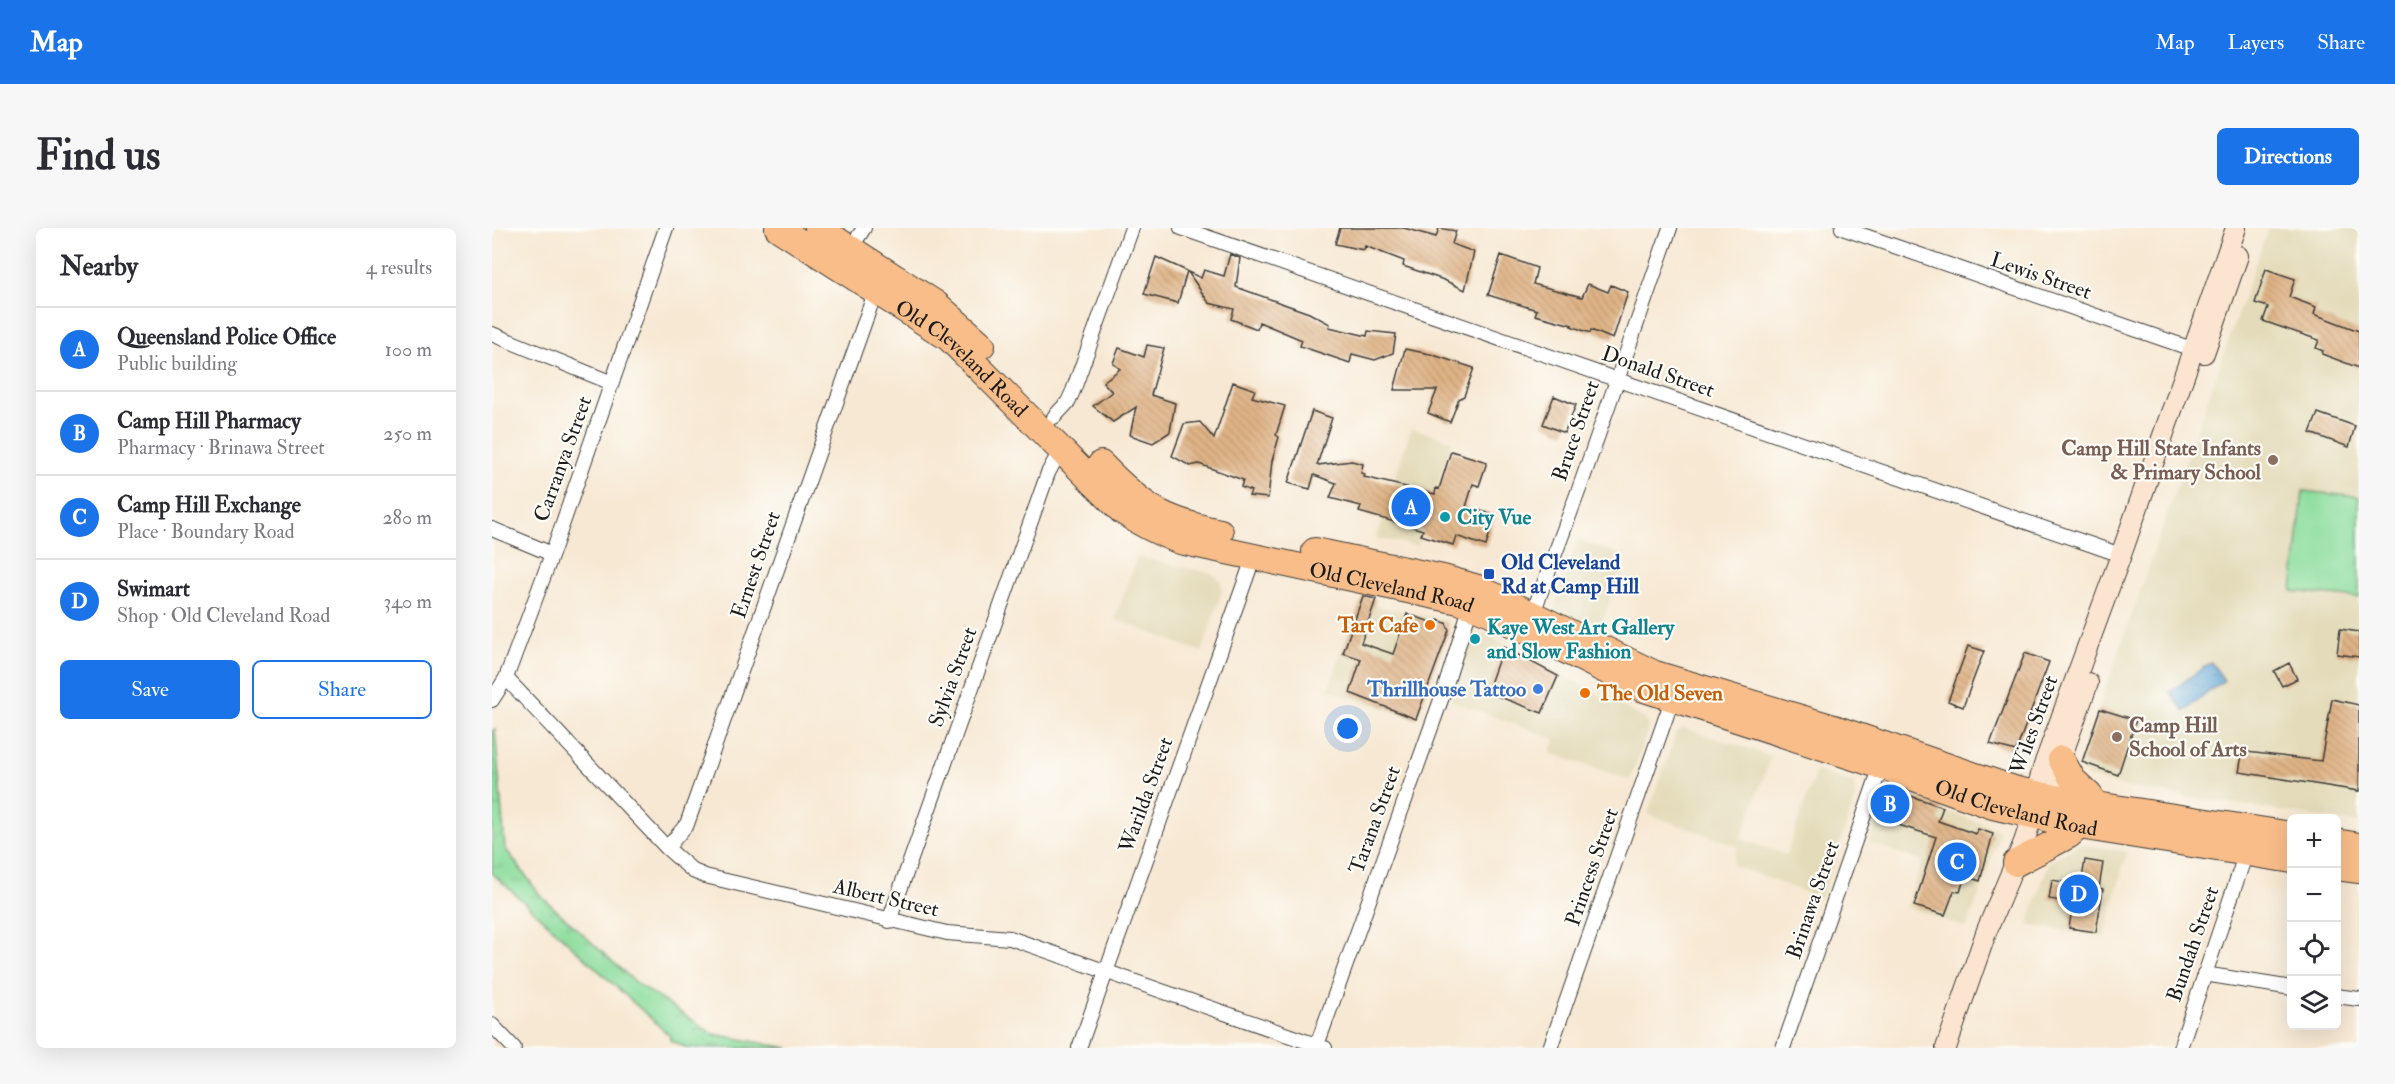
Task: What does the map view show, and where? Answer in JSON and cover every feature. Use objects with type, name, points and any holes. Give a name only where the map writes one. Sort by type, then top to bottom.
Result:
[{"type":"highway","name":"Old Cleveland Road","points":[[778,228],[851,248],[876,290],[937,329],[961,348],[1122,511],[1138,522],[1180,542],[1431,594],[1471,605],[1604,671],[1672,700],[1881,766],[1994,806],[2038,803],[2097,805],[2287,834]]},
{"type":"highway","name":"Old Cleveland Road","points":[[818,228],[936,304],[967,331],[1125,488],[1150,509],[1174,521],[1462,583],[1488,592],[1533,613],[1655,674],[1837,729],[2038,803],[2079,826],[2287,859]]},
{"type":"highway","points":[[2061,759],[2075,783],[2097,805]]},
{"type":"highway","points":[[2016,863],[2069,835],[2079,826]]},
{"type":"highway","points":[[2341,843],[2359,846]]},
{"type":"highway","points":[[2341,868],[2359,870]]},
{"type":"main road","name":"Wiles Street","points":[[2038,803],[2121,555],[2236,228]]},
{"type":"main road","name":"Wiles Street","points":[[2038,803],[2061,759],[2248,228]]},
{"type":"main road","points":[[1946,1048],[1987,930],[2016,863],[2038,803]]},
{"type":"street","name":"Carranya Street","points":[[492,700],[506,678],[552,554],[666,228]]},
{"type":"street","points":[[1054,417],[1068,402],[1073,391],[1132,228]]},
{"type":"street","name":"Donald Street","points":[[1182,228],[2121,555]]},
{"type":"street","name":"Bruce Street","points":[[1533,613],[1582,481],[1670,228]]},
{"type":"street","name":"Lewis Street","points":[[1842,228],[2192,350]]},
{"type":"street","name":"Ernest Street","points":[[667,848],[687,824],[876,290]]},
{"type":"street","points":[[492,334],[612,383]]},
{"type":"street","name":"Sylvia Street","points":[[889,921],[1048,473],[1061,449]]},
{"type":"street","points":[[492,529],[552,554]]},
{"type":"street","name":"Warilda Street","points":[[1079,1048],[1254,556]]},
{"type":"street","name":"Tarana Street","points":[[1320,1047],[1442,697],[1471,605]]},
{"type":"street","name":"Albert Street","points":[[506,678],[667,848],[693,871],[705,876],[889,921],[947,933],[1010,938],[1320,1047]]},
{"type":"street","name":"Princess Street","points":[[1550,1048],[1672,700]]},
{"type":"street","name":"Brinawa Street","points":[[1783,1048],[1881,766]]},
{"type":"street","name":"Bundah Street","points":[[2180,1048],[2246,853]]},
{"type":"street","points":[[2204,974],[2287,987]]},
{"type":"street","points":[[2341,997],[2359,999]]},
{"type":"street","points":[[492,1025],[514,1048]]},
{"type":"shaded area","name":"Camp Hill State Infants & Primary School","points":[[2268,228],[2359,228],[2359,823],[2341,820],[2341,814],[2300,814],[2130,788],[2089,777],[2082,772],[2079,764]]},
{"type":"shaded area","points":[[1411,428],[1452,441],[1417,546],[1377,538]]},
{"type":"shaded area","points":[[1578,540],[1625,556],[1599,632],[1553,611]]},
{"type":"shaded area","points":[[1137,557],[1211,573],[1221,581],[1222,591],[1202,652],[1115,619]]},
{"type":"shaded area","points":[[1359,603],[1448,620],[1450,628],[1417,720],[1328,690]]},
{"type":"shaded area","points":[[1483,633],[1645,719],[1649,729],[1630,780],[1550,753],[1555,739],[1451,701],[1471,639]]},
{"type":"shaded area","points":[[1683,728],[1771,756],[1741,839],[1786,855],[1816,771],[1854,783],[1856,797],[1821,898],[1732,865],[1738,846],[1648,814],[1676,732]]},
{"type":"shaded area","points":[[1888,791],[1997,829],[2000,834],[1967,928],[1907,907],[1922,861],[1869,843]]},
{"type":"shaded area","points":[[2079,844],[2127,852],[2104,937],[2028,925],[2049,862]],"holes":[[[2085,860],[2103,863],[2099,888],[2109,890],[2107,899],[2102,899],[2096,932],[2069,928],[2073,903],[2049,899],[2052,880],[2081,885]]]},
{"type":"green space","points":[[2303,491],[2359,497],[2359,598],[2292,591]]},
{"type":"green space","points":[[495,729],[505,848],[540,895],[635,982],[713,1034],[789,1048],[687,1048],[670,1040],[670,1036],[492,873],[492,731]]},
{"type":"water","points":[[2211,662],[2224,680],[2184,711],[2170,692]]},
{"type":"building","points":[[1340,228],[1404,228],[1436,237],[1439,228],[1456,231],[1452,244],[1474,252],[1465,290],[1403,266],[1404,261],[1365,246],[1364,250],[1335,244]]},
{"type":"building","points":[[1230,254],[1240,258],[1236,287],[1309,313],[1330,324],[1329,327],[1367,336],[1368,331],[1396,334],[1393,353],[1375,360],[1352,354],[1350,363],[1300,346],[1302,340],[1259,322],[1257,329],[1231,319],[1234,309],[1209,303],[1188,272],[1201,278],[1204,270],[1224,276]]},
{"type":"building","points":[[1501,255],[1537,268],[1533,284],[1582,297],[1588,284],[1608,292],[1611,285],[1628,292],[1613,339],[1591,330],[1590,333],[1572,325],[1535,315],[1537,310],[1488,295]]},
{"type":"building","points":[[1156,257],[1187,271],[1178,303],[1144,294]]},
{"type":"building","points":[[2266,269],[2295,279],[2289,297],[2316,307],[2314,314],[2359,331],[2359,368],[2322,354],[2323,351],[2316,348],[2319,340],[2263,321],[2268,307],[2255,303]]},
{"type":"building","points":[[1147,345],[1164,348],[1151,395],[1175,403],[1170,432],[1153,443],[1130,435],[1136,407],[1113,422],[1093,406],[1112,392],[1103,382],[1120,369],[1113,363],[1119,348],[1144,357]]},
{"type":"building","points":[[1405,349],[1430,354],[1474,368],[1464,396],[1459,399],[1450,422],[1428,413],[1437,390],[1394,390]]},
{"type":"building","points":[[1233,382],[1255,390],[1252,397],[1285,406],[1276,435],[1279,437],[1272,461],[1268,498],[1249,496],[1251,491],[1241,487],[1243,480],[1199,464],[1190,466],[1172,456],[1184,424],[1200,422],[1214,439]]},
{"type":"building","points":[[1554,396],[1576,405],[1564,433],[1543,424]]},
{"type":"building","points":[[1312,411],[1332,418],[1317,465],[1352,461],[1363,464],[1361,473],[1365,474],[1364,477],[1435,494],[1436,488],[1439,489],[1451,451],[1487,462],[1479,486],[1473,484],[1466,507],[1495,515],[1486,546],[1456,536],[1453,545],[1421,535],[1423,530],[1359,512],[1361,506],[1330,498],[1336,483],[1314,475],[1310,489],[1288,483]]},
{"type":"building","points":[[2318,413],[2355,426],[2349,447],[2310,433]]},
{"type":"building","points":[[1363,596],[1376,599],[1361,643],[1393,654],[1407,614],[1437,624],[1438,620],[1446,623],[1449,630],[1416,719],[1350,693],[1361,659],[1343,653]]},
{"type":"building","points":[[2340,629],[2359,632],[2359,657],[2337,654]]},
{"type":"building","points":[[1968,646],[1984,651],[1963,707],[1948,701]]},
{"type":"building","points":[[1503,647],[1558,676],[1542,713],[1487,692]]},
{"type":"building","points":[[2025,653],[2049,662],[2016,751],[1990,744]]},
{"type":"building","points":[[2289,663],[2297,679],[2282,686],[2274,671]]},
{"type":"building","points":[[2332,699],[2359,705],[2359,791],[2239,772],[2242,755],[2246,756],[2247,752],[2321,761]]},
{"type":"building","points":[[2100,709],[2136,720],[2118,775],[2082,762]]},
{"type":"building","points":[[1890,789],[1943,807],[1938,821],[1976,834],[1978,829],[1993,834],[1980,881],[1965,876],[1960,892],[1954,891],[1945,915],[1914,906],[1936,837],[1880,819]]},
{"type":"building","points":[[2085,860],[2103,863],[2099,888],[2103,889],[2096,932],[2069,928],[2073,903],[2049,899],[2052,880],[2081,885]]},
{"type":"place","name":"Camp Hill State Infants & Primary School","points":[[2273,460]]},
{"type":"place","name":"Queensland Police Office","points":[[1411,507]]},
{"type":"place","name":"City Vue","points":[[1445,517]]},
{"type":"place","name":"Old Cleveland Rd at Camp Hill","points":[[1489,574]]},
{"type":"place","name":"Tart Cafe","points":[[1430,625]]},
{"type":"place","name":"Kaye West Art Gallery and Slow Fashion","points":[[1475,639]]},
{"type":"place","name":"Thrillhouse Tattoo","points":[[1538,689]]},
{"type":"place","name":"The Old Seven","points":[[1585,693]]},
{"type":"place","name":"Camp Hill School of Arts","points":[[2117,737]]},
{"type":"place","name":"Camp Hill Pharmacy","points":[[1890,804]]},
{"type":"place","name":"Camp Hill Exchange","points":[[1957,862]]},
{"type":"place","name":"Swimart","points":[[2079,894]]}]
